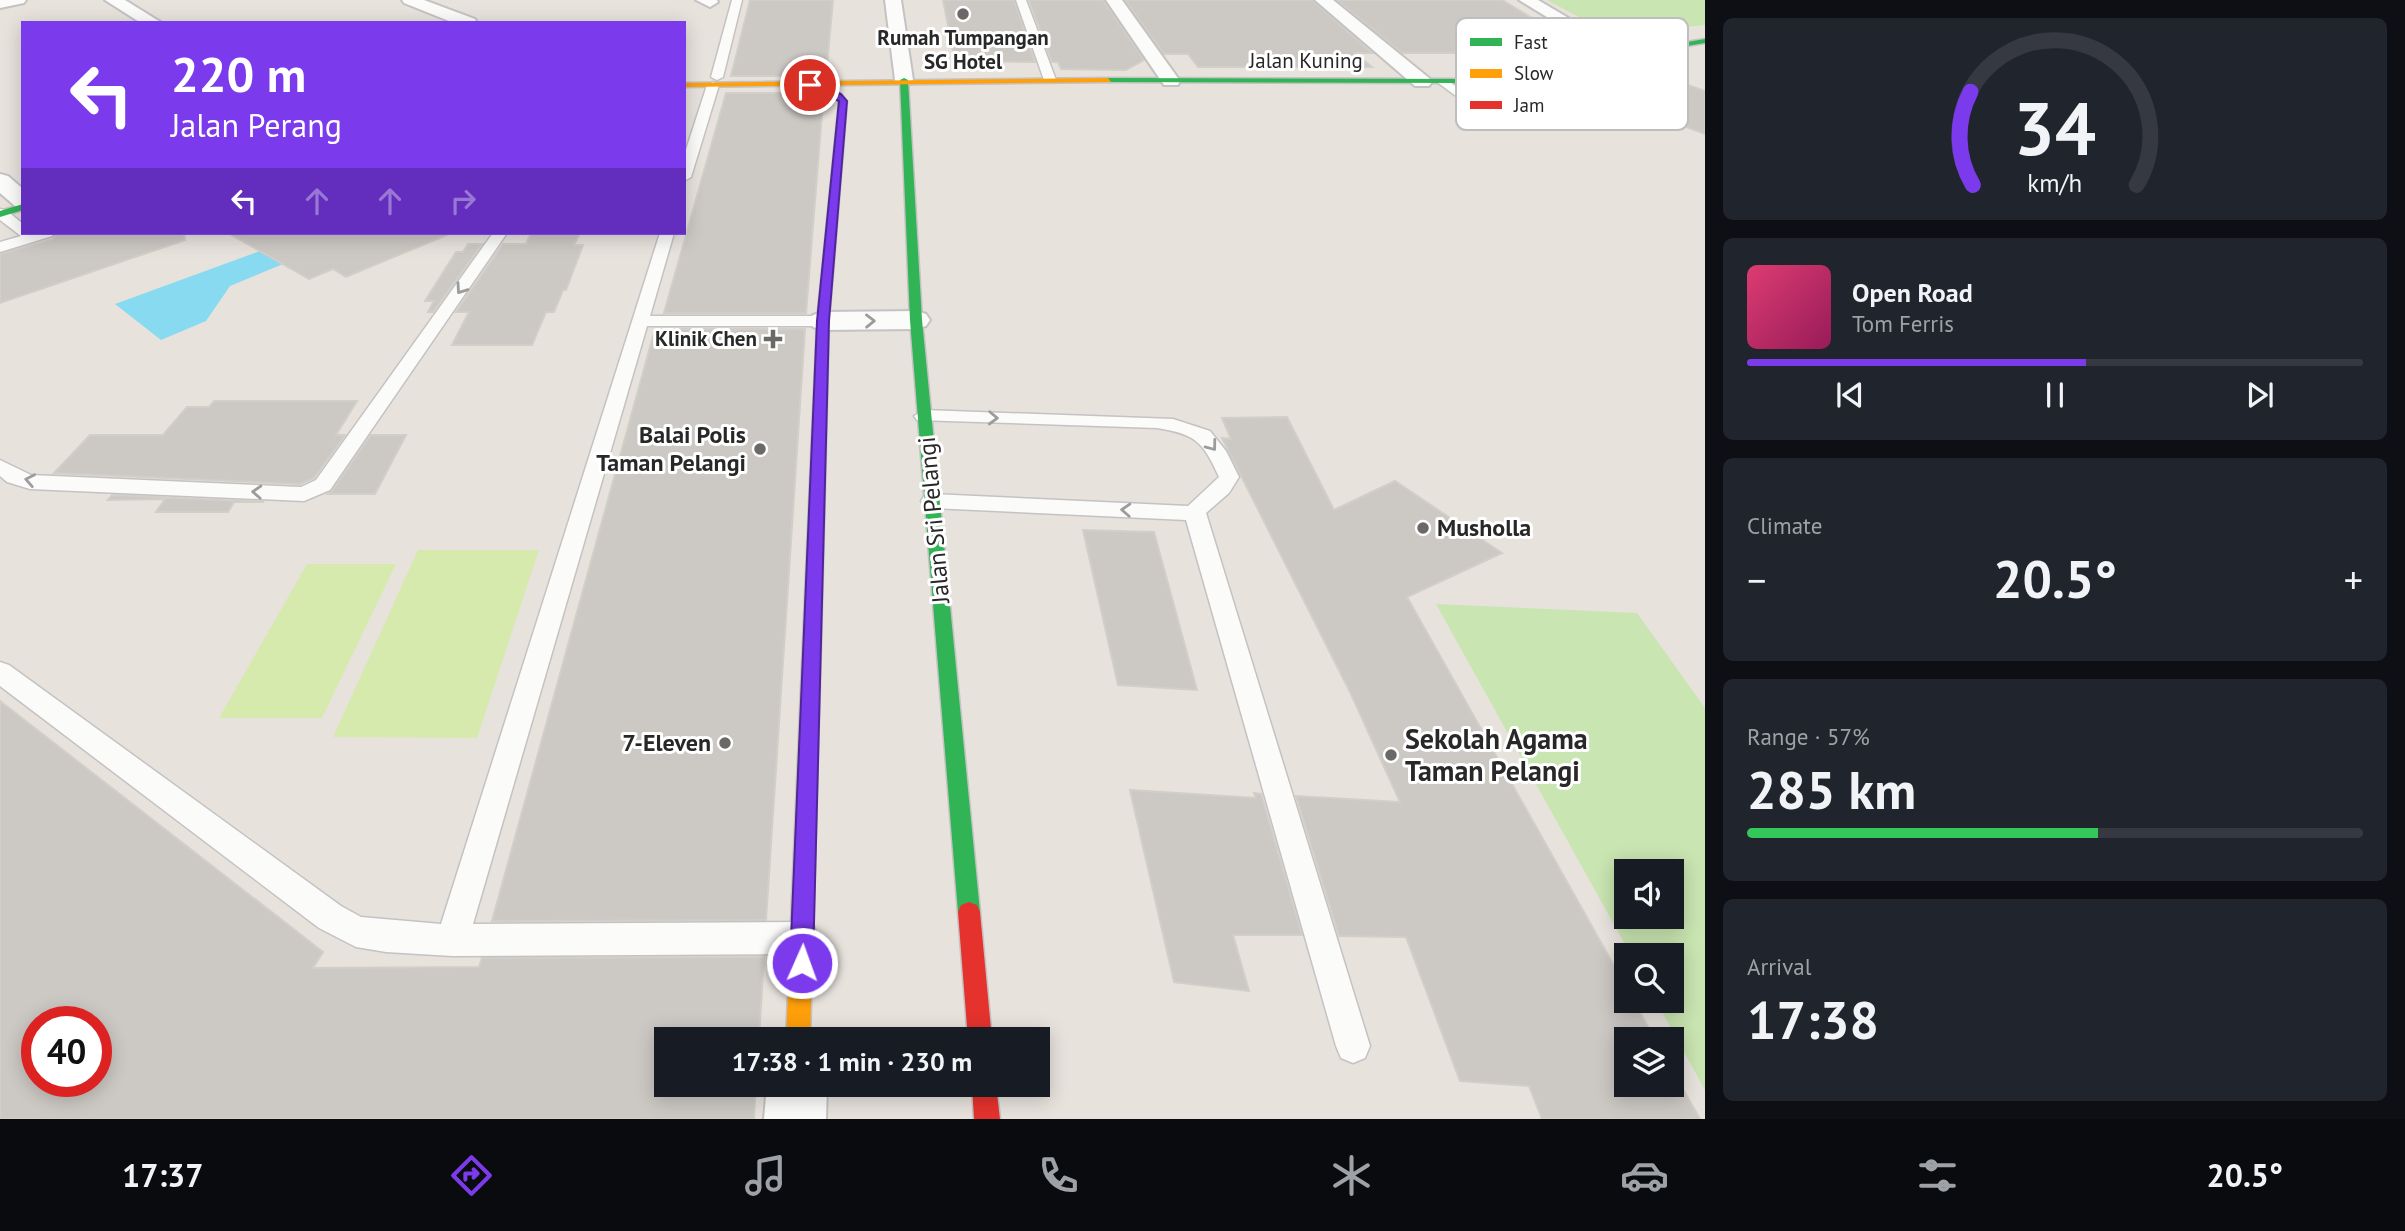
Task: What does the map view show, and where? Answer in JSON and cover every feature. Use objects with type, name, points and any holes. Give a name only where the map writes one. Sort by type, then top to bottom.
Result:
[{"type":"street","points":[[0,3],[18,0]]},
{"type":"street","points":[[113,0],[150,21]]},
{"type":"street","points":[[410,0],[464,21]]},
{"type":"street","name":"Jalan Sri Pelangi","points":[[893,0],[904,80],[916,320],[979,1027]]},
{"type":"street","points":[[1114,0],[1171,81]]},
{"type":"street","points":[[1323,0],[1422,82]]},
{"type":"street","points":[[1527,0],[1558,18]]},
{"type":"street","name":"Jalan Kuning","points":[[686,85],[715,81],[869,76],[904,80],[1456,81]]},
{"type":"street","name":"Jalan Kuning","points":[[686,77],[810,85],[868,85],[904,80]]},
{"type":"street","points":[[799,1027],[823,321],[843,101],[838,96],[810,85]]},
{"type":"street","points":[[0,181],[21,199]]},
{"type":"street","points":[[1,214],[21,208]]},
{"type":"street","points":[[823,321],[916,320]]},
{"type":"street","points":[[795,1119],[796,1097]]},
{"type":"street","points":[[985,1097],[987,1119]]},
{"type":"lane","points":[[686,171],[737,0]]},
{"type":"lane","points":[[1021,0],[1050,80]]},
{"type":"lane","points":[[1443,82],[1456,92]]},
{"type":"lane","points":[[1,214],[21,230]]},
{"type":"lane","points":[[0,247],[24,235]]},
{"type":"lane","points":[[0,466],[14,477],[30,482],[304,494],[323,485],[499,235]]},
{"type":"lane","points":[[452,940],[666,235]]},
{"type":"lane","points":[[640,321],[823,321]]},
{"type":"lane","points":[[924,416],[1157,422],[1187,426],[1214,443],[1229,477],[1225,486],[1204,497],[1195,513],[1353,1046]]},
{"type":"lane","points":[[932,501],[1195,513]]},
{"type":"lane","points":[[0,672],[330,917],[356,932],[386,937],[452,940],[803,938]]},
{"type":"green space","points":[[1547,0],[1705,1],[1705,25],[1688,27],[1688,18],[1581,18]]},
{"type":"green space","points":[[418,550],[539,550],[477,738],[333,737]]},
{"type":"green space","points":[[307,564],[396,564],[322,718],[219,718]]},
{"type":"green space","points":[[1436,604],[1637,613],[1705,708],[1705,1090],[1684,1052],[1684,1027],[1670,1027],[1663,1013],[1684,1013],[1684,943],[1624,943],[1617,929],[1684,929],[1684,859],[1614,859],[1614,924]]},
{"type":"water","points":[[282,243],[274,258],[283,264],[230,286],[206,321],[161,340],[115,304]]},
{"type":"building","points":[[750,0],[833,0],[826,76],[731,76]]},
{"type":"building","points":[[943,0],[1014,0],[1035,62],[955,61]]},
{"type":"building","points":[[1029,0],[1103,0],[1144,60],[1126,70],[1061,69],[1058,62],[1052,62]]},
{"type":"building","points":[[1125,0],[1312,0],[1372,53],[1355,53],[1372,67],[1198,67],[1188,54],[1164,54]]},
{"type":"building","points":[[1337,0],[1502,0],[1532,18],[1456,18],[1456,53],[1402,53]]},
{"type":"building","points":[[1688,85],[1705,91],[1705,134],[1688,128]]},
{"type":"building","points":[[726,93],[805,93],[823,101],[806,313],[664,313]]},
{"type":"building","points":[[55,235],[184,235],[185,240],[0,303],[0,254],[53,239]]},
{"type":"building","points":[[232,235],[447,235],[346,277],[333,269],[309,279]]},
{"type":"building","points":[[530,235],[579,235],[574,245],[583,245],[566,290],[563,290],[554,312],[546,312],[532,345],[452,345],[469,312],[456,312],[503,244],[526,244]]},
{"type":"building","points":[[468,244],[482,244],[433,312],[428,312],[434,301],[425,301],[456,252],[463,252]]},
{"type":"building","points":[[655,329],[805,329],[766,920],[492,921]]},
{"type":"building","points":[[214,401],[357,401],[336,435],[345,435],[314,478],[300,484],[54,473],[90,435],[163,435],[187,407],[209,407]]},
{"type":"building","points":[[1287,417],[1334,510],[1395,481],[1502,553],[1407,597],[1614,966],[1614,1013],[1640,1013],[1648,1027],[1614,1027],[1614,1097],[1684,1097],[1684,1091],[1700,1119],[1542,1119],[1529,1086],[1460,1081],[1406,937],[1339,936],[1296,796],[1400,802],[1351,694],[1222,438],[1231,439],[1222,418]]},
{"type":"building","points":[[371,435],[406,435],[375,494],[328,494],[332,491]]},
{"type":"building","points":[[112,495],[264,502],[234,502],[228,512],[156,512],[165,499],[108,500]]},
{"type":"building","points":[[1083,530],[1154,532],[1197,690],[1118,685]]},
{"type":"building","points":[[0,701],[323,952],[313,968],[479,967],[482,958],[764,957],[760,1027],[654,1027],[654,1097],[755,1097],[754,1119],[0,1119]]},
{"type":"building","points":[[1130,790],[1256,798],[1254,793],[1261,794],[1302,935],[1233,935],[1249,991],[1174,982]]},
{"type":"traffic: fast","points":[[1688,44],[1705,41]]},
{"type":"traffic: fast","points":[[904,80],[916,320],[969,912]]},
{"type":"traffic: fast","points":[[1108,80],[1456,81]]},
{"type":"traffic: fast","points":[[810,85],[838,96],[843,101],[823,321],[812,642]]},
{"type":"traffic: fast","points":[[0,214],[21,208]]},
{"type":"traffic: slow","points":[[686,85],[1108,80]]},
{"type":"traffic: slow","points":[[798,1027],[812,642]]},
{"type":"traffic: jam","points":[[969,912],[979,1027]]},
{"type":"traffic: jam","points":[[985,1097],[987,1119]]},
{"type":"place","name":"Rumah Tumpangan SG Hotel","points":[[963,14]]},
{"type":"place","name":"Klinik Chen","points":[[773,339]]},
{"type":"place","name":"Balai Polis Taman Pelangi","points":[[760,449]]},
{"type":"place","name":"Musholla","points":[[1423,528]]},
{"type":"place","name":"7-Eleven","points":[[725,743]]},
{"type":"place","name":"Sekolah Agama Taman Pelangi","points":[[1391,755]]},
{"type":"route","points":[[802,963],[823,321],[843,101],[838,96],[810,85]]}]
